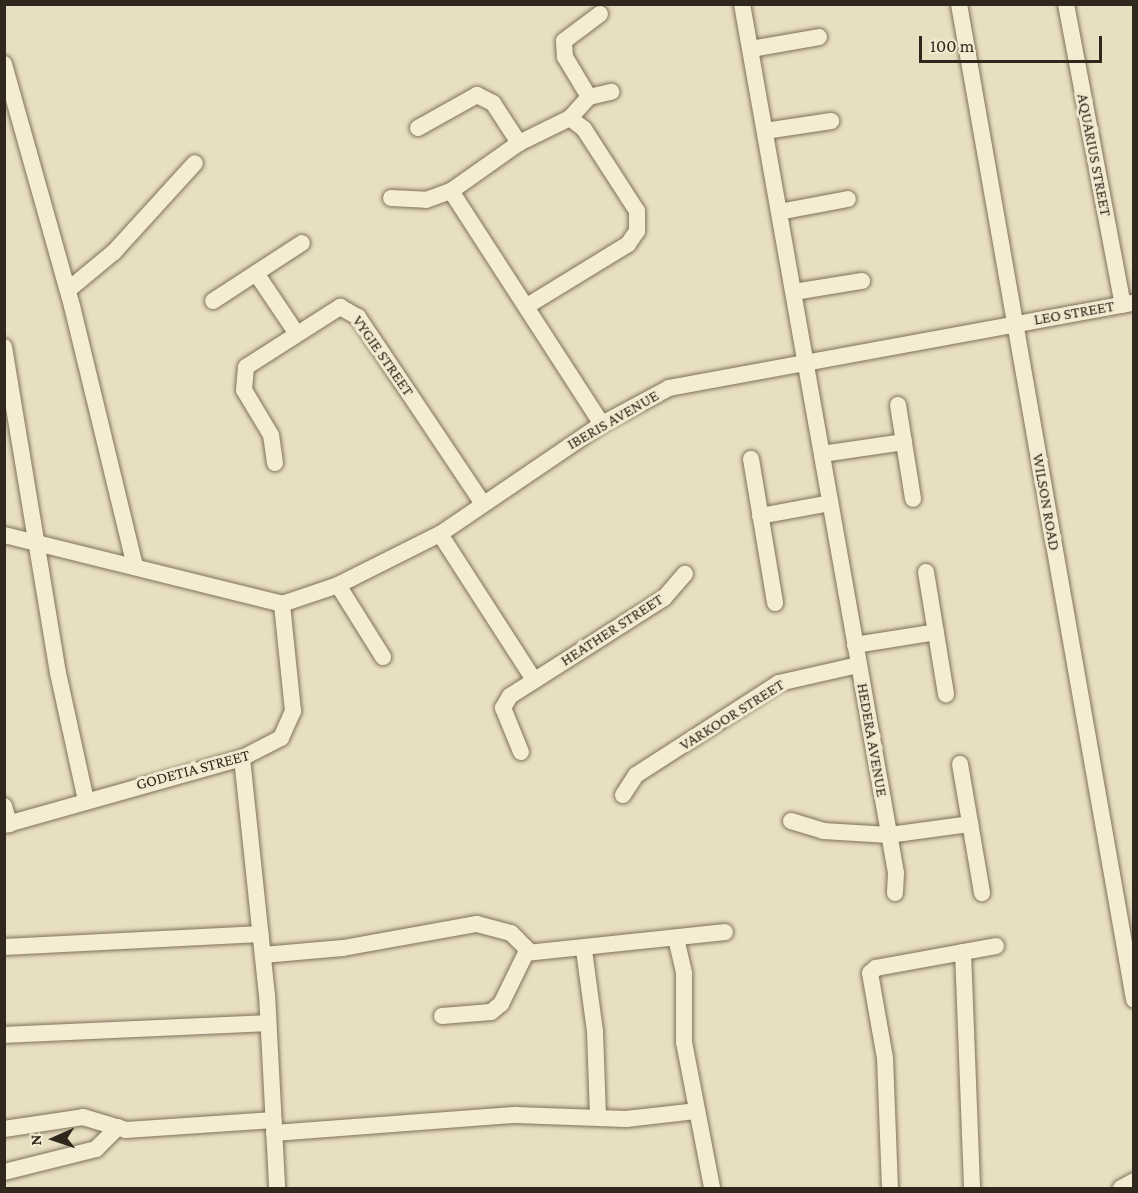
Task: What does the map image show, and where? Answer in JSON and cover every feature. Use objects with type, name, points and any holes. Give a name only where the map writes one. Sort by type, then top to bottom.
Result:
[{"type":"street","name":"HEDERA AVENUE","points":[[742,4],[889,835],[895,893]]},
{"type":"street","name":"WILSON ROAD","points":[[959,4],[1015,324],[1127,924],[1134,1000]]},
{"type":"street","name":"AQUARIUS STREET","points":[[1066,4],[1128,304]]},
{"type":"street","points":[[589,97],[563,44],[600,15]]},
{"type":"street","points":[[751,50],[819,37]]},
{"type":"street","points":[[4,64],[68,290],[135,566]]},
{"type":"street","points":[[391,198],[426,200],[451,191],[519,143],[570,118],[589,97],[610,92]]},
{"type":"street","points":[[418,128],[477,96],[493,104],[519,143]]},
{"type":"street","points":[[527,306],[628,244],[637,231],[637,211],[584,129],[570,118]]},
{"type":"street","points":[[765,131],[831,120]]},
{"type":"street","points":[[68,290],[114,252],[195,163]]},
{"type":"street","points":[[451,191],[602,424]]},
{"type":"street","points":[[779,212],[848,199]]},
{"type":"street","points":[[213,301],[302,243]]},
{"type":"street","points":[[256,273],[294,331]]},
{"type":"street","points":[[794,292],[862,281]]},
{"type":"street","name":"LEO STREET","points":[[1015,324],[1128,304]]},
{"type":"street","name":"VYGIE STREET","points":[[274,463],[271,435],[246,396],[243,378],[249,363],[331,308],[353,312],[482,502]]},
{"type":"street","name":"IBERIS AVENUE","points":[[282,604],[338,585],[440,534],[482,502],[602,424],[683,383],[1015,324]]},
{"type":"street","points":[[4,347],[35,544],[86,800]]},
{"type":"street","points":[[898,405],[912,499]]},
{"type":"street","points":[[822,454],[904,442]]},
{"type":"street","points":[[751,459],[775,603]]},
{"type":"street","points":[[760,516],[830,503]]},
{"type":"street","points":[[440,534],[534,680]]},
{"type":"street","points":[[4,535],[282,604]]},
{"type":"street","points":[[926,572],[946,694]]},
{"type":"street","name":"HEATHER STREET","points":[[521,752],[503,708],[510,696],[663,598],[685,574]]},
{"type":"street","points":[[338,585],[383,657]]},
{"type":"street","name":"GODETIA STREET","points":[[7,825],[86,800],[242,758],[281,738],[293,711],[282,604]]},
{"type":"street","points":[[855,645],[936,632]]},
{"type":"street","name":"VARKOOR STREET","points":[[623,795],[636,775],[779,683],[858,665]]},
{"type":"street","points":[[242,758],[263,955],[277,1188]]},
{"type":"street","points":[[960,764],[982,893]]},
{"type":"street","points":[[4,806],[7,825]]},
{"type":"street","points":[[791,821],[823,831],[889,835],[970,824]]},
{"type":"street","points":[[263,955],[343,948],[477,924],[511,933],[530,952]]},
{"type":"street","points":[[442,1016],[491,1012],[501,1004],[517,963],[530,952],[584,950],[725,932]]},
{"type":"street","points":[[4,947],[261,934]]},
{"type":"street","points":[[676,938],[696,1111],[712,1188]]},
{"type":"street","points":[[890,1188],[885,1058],[870,974],[876,968],[996,946]]},
{"type":"street","points":[[584,950],[595,1031],[598,1118]]},
{"type":"street","points":[[963,952],[972,1188]]},
{"type":"street","points":[[4,1035],[268,1023]]},
{"type":"street","points":[[4,1129],[83,1117],[118,1127],[274,1126],[516,1115],[598,1118],[696,1111]]},
{"type":"street","points":[[4,1172],[96,1149],[118,1127]]},
{"type":"street","points":[[1120,1188],[1134,1181]]}]
